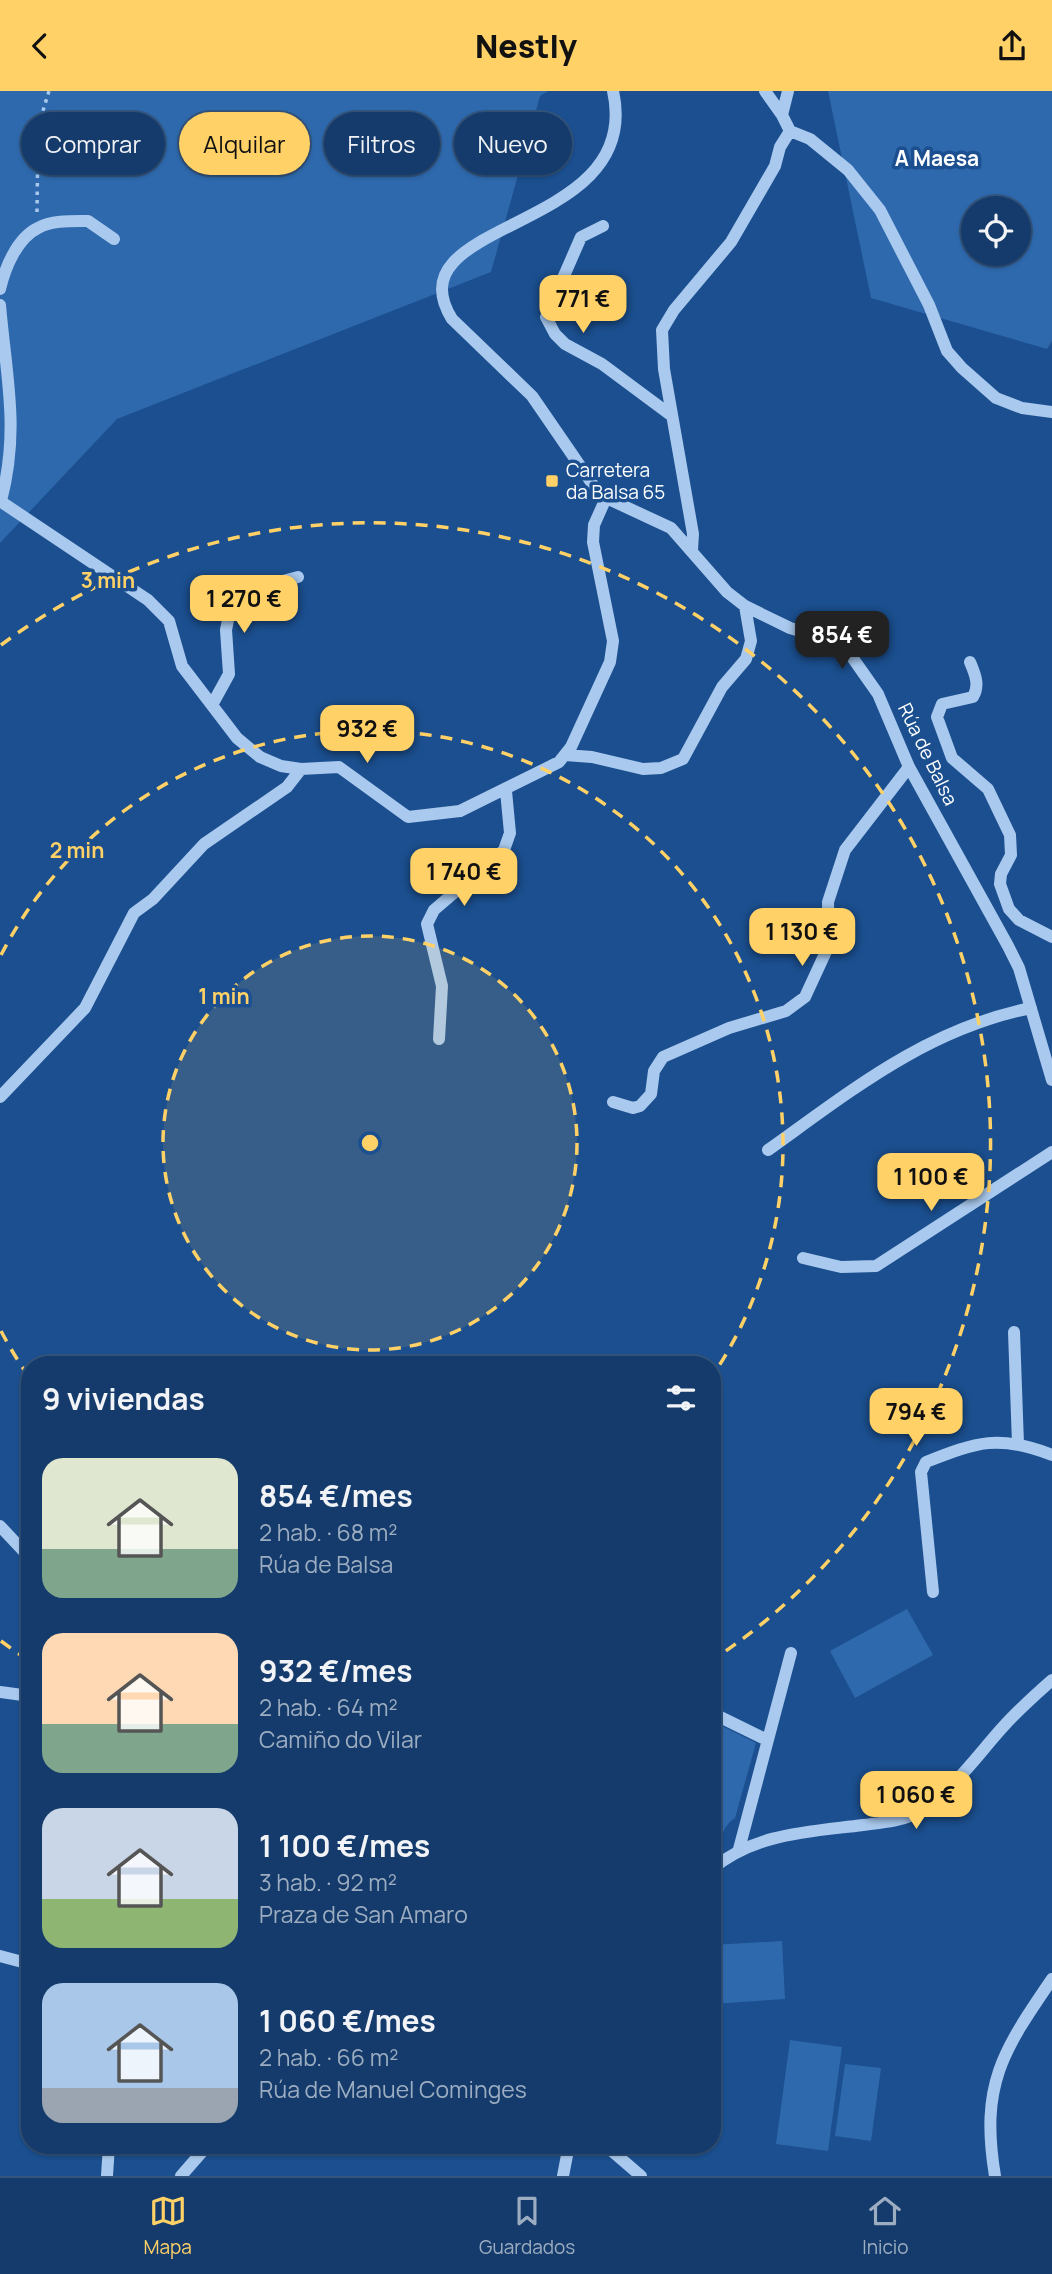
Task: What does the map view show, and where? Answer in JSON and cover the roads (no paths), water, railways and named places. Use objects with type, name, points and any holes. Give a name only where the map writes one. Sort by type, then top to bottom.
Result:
[{"type":"street","name":"Rúa de Balsa","points":[[613,91],[615,130],[603,160],[590,175],[548,207],[473,245],[457,257],[444,271],[440,290],[443,305],[452,319],[532,396],[594,489],[606,498],[661,521],[680,536],[727,592],[745,606],[790,628],[830,640],[852,657],[878,694],[909,767],[1019,968],[1052,1080]]},
{"type":"street","points":[[765,91],[790,131],[810,139],[848,170],[880,210],[929,305],[947,351],[962,368],[996,398],[1022,408],[1052,412]]},
{"type":"street","points":[[782,115],[788,91]]},
{"type":"street","points":[[692,551],[694,534],[661,348],[662,330],[674,310],[731,242],[775,166],[780,147],[790,131]]},
{"type":"street","points":[[0,289],[5,269],[38,227],[88,221],[114,239]]},
{"type":"street","points":[[603,226],[582,237],[546,317],[555,334],[565,344],[602,364],[672,416]]},
{"type":"street","points":[[0,305],[13,407],[12,439],[0,501],[148,600],[169,621],[182,666],[236,738],[260,757],[281,766],[301,769],[339,767],[408,817],[460,811],[506,791],[559,762],[565,755],[610,662],[612,651],[611,621],[603,603],[593,542],[594,525],[606,498]]},
{"type":"street","points":[[212,705],[229,674],[226,630],[231,604],[242,591],[298,577]]},
{"type":"street","points":[[565,755],[592,757],[643,769],[661,768],[682,759],[722,687],[746,659],[751,641],[745,606]]},
{"type":"street","points":[[970,662],[976,674],[976,691],[973,697],[942,704],[937,717],[952,758],[988,789],[1010,835],[1012,855],[994,883],[993,904],[988,908]]},
{"type":"street","points":[[613,1102],[633,1108],[640,1106],[651,1094],[654,1071],[663,1057],[729,1028],[786,1011],[804,997],[829,945],[828,902],[845,850],[909,767]]},
{"type":"street","points":[[0,1097],[85,1008],[100,984],[117,943],[134,913],[153,899],[204,844],[287,787],[301,769]]},
{"type":"street","points":[[439,1039],[442,986],[427,924],[434,911],[504,850],[510,833],[506,791]]},
{"type":"street","points":[[1000,874],[1000,884],[1013,915],[1052,937]]},
{"type":"street","points":[[768,1150],[922,1045],[964,1026],[1031,1008]]},
{"type":"street","points":[[803,1258],[841,1267],[876,1266],[1052,1152]]},
{"type":"street","points":[[1014,1332],[1018,1444]]},
{"type":"street","points":[[933,1592],[921,1472],[926,1462],[985,1441],[1018,1444],[1052,1455]]},
{"type":"street","points":[[0,1526],[21,1549]]},
{"type":"street","points":[[739,1849],[791,1653]]},
{"type":"street","points":[[721,1862],[739,1849],[771,1837],[905,1818],[924,1809],[954,1783],[1004,1725],[1052,1680]]},
{"type":"street","points":[[0,1692],[21,1695]]},
{"type":"street","points":[[721,1717],[767,1740]]},
{"type":"street","points":[[0,1956],[21,1962]]},
{"type":"street","points":[[995,2176],[988,2121],[993,2086],[1011,2044],[1052,1979]]},
{"type":"street","points":[[107,2176],[108,2154]]},
{"type":"street","points":[[181,2176],[200,2154]]},
{"type":"street","points":[[564,2176],[568,2154]]},
{"type":"street","points":[[615,2154],[640,2176]]},
{"type":"place","name":"Carretera da Balsa 65","points":[[552,481]]},
{"type":"district","name":"A Maesa","points":[[937,159]]}]
